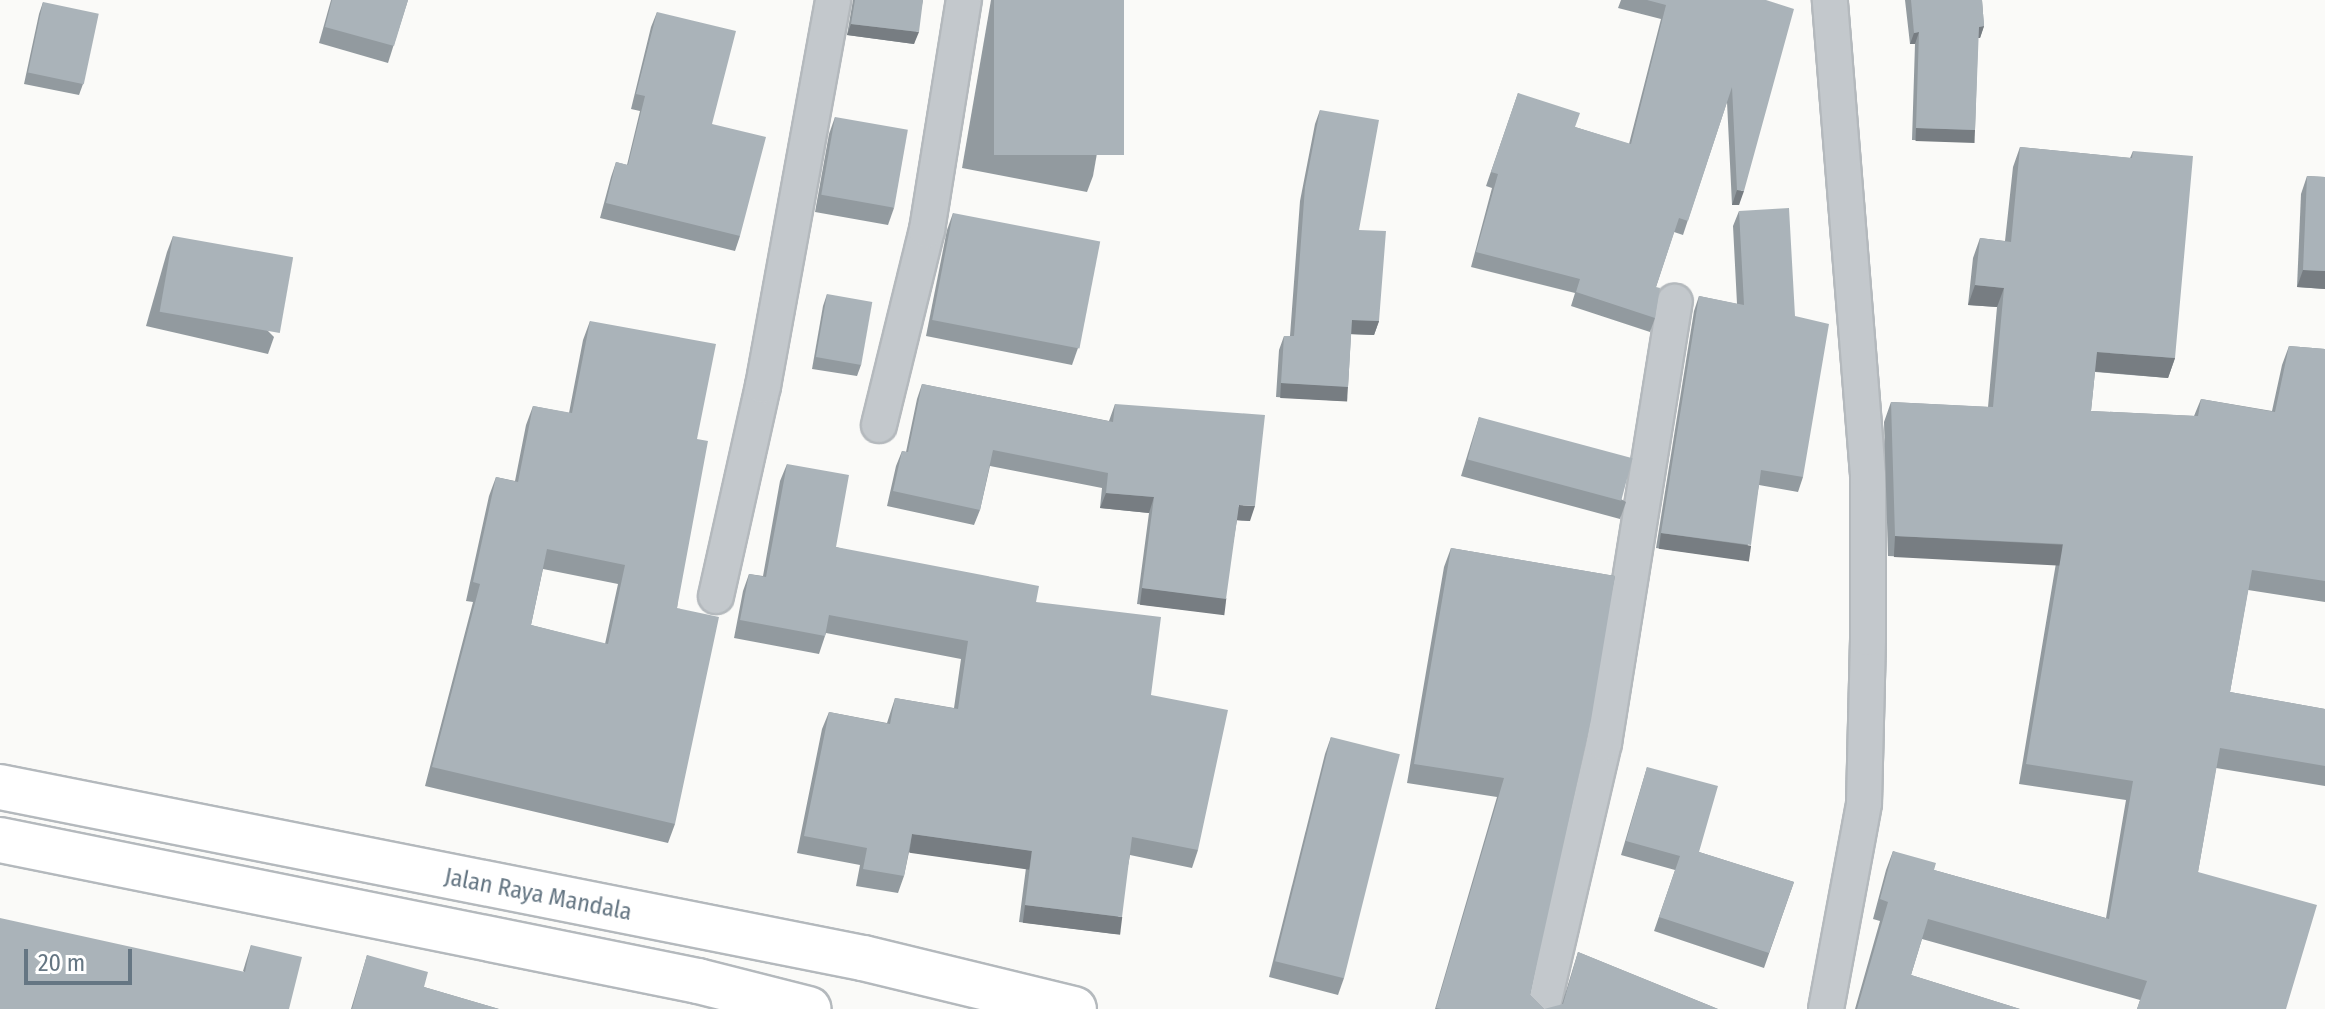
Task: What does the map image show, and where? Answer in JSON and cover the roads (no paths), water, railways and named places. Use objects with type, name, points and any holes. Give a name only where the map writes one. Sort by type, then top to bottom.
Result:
[{"type":"highway","name":"Jalan Raya Mandala","points":[[0,787],[796,946],[1074,1009]]},
{"type":"highway","points":[[0,840],[698,981],[791,1008],[796,946]]},
{"type":"street","points":[[716,596],[763,386],[833,0]]},
{"type":"street","points":[[879,425],[927,230],[964,0]]},
{"type":"street","points":[[1826,1009],[1864,803],[1868,638],[1868,475],[1830,0]]},
{"type":"street","points":[[1542,1009],[1604,743],[1675,302]]}]
